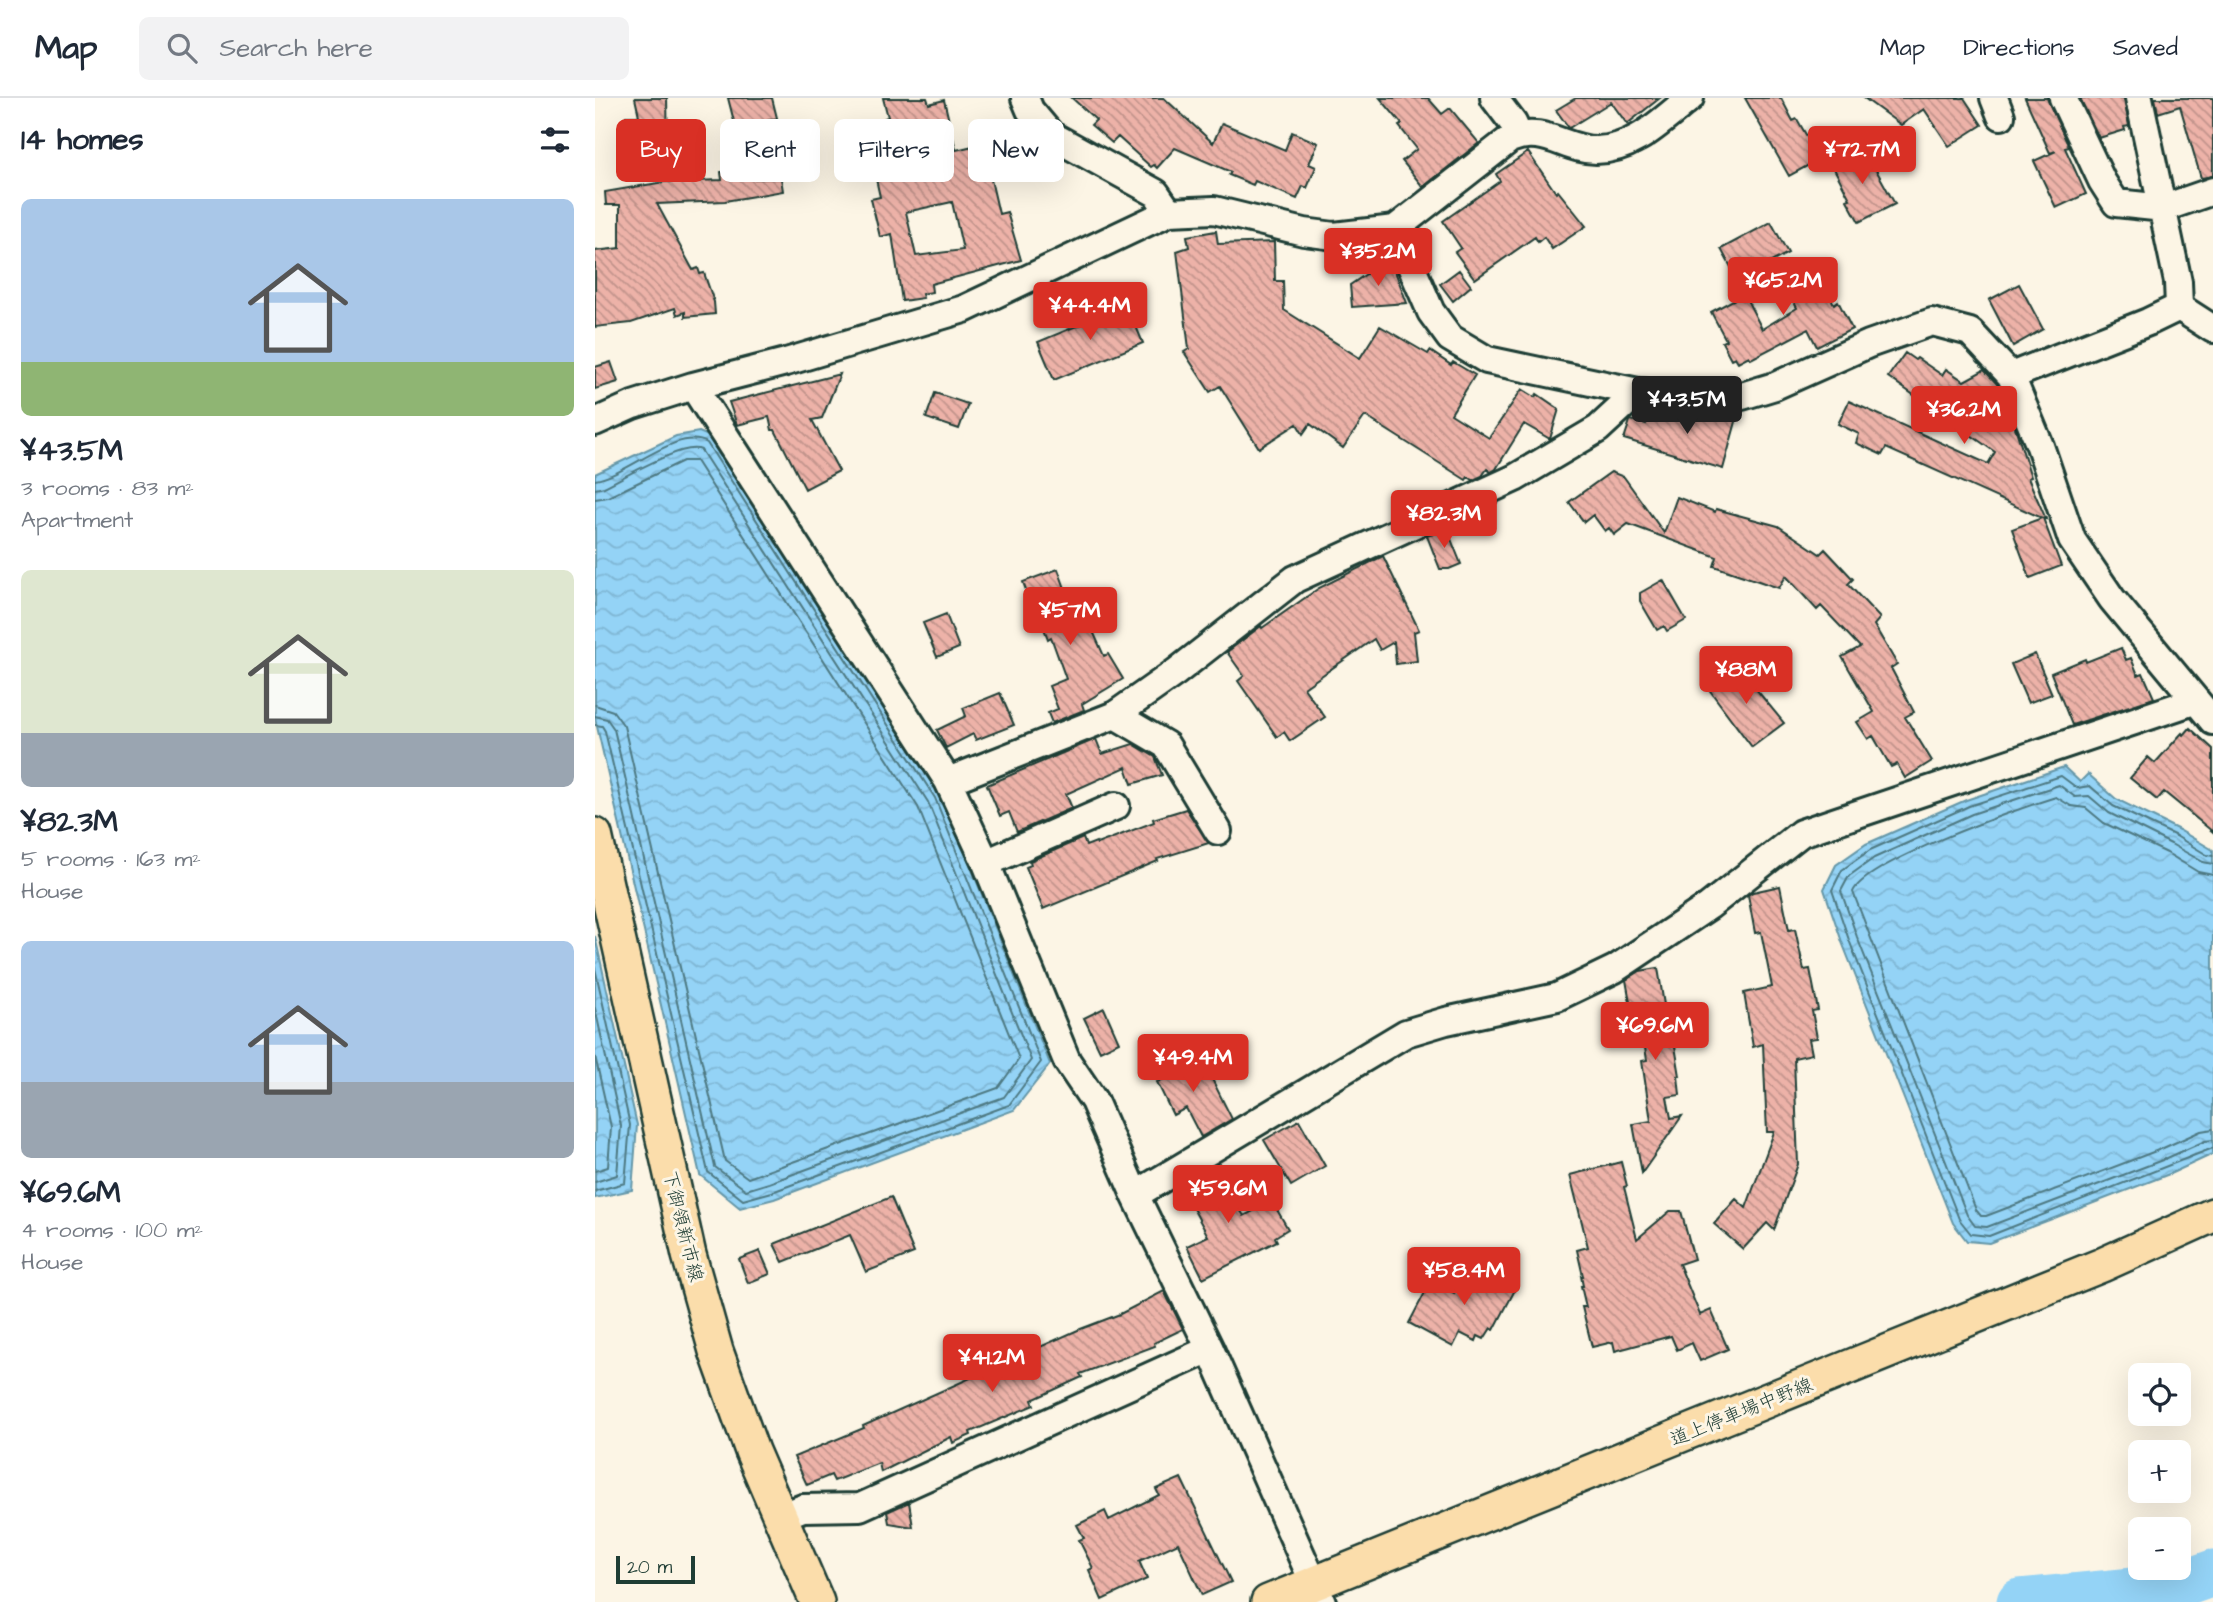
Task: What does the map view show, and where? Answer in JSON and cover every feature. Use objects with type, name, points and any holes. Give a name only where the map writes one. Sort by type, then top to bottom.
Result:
[{"type":"main road","name":"下御領新市線","points":[[595,835],[689,1255],[716,1352],[752,1451],[817,1602]]},
{"type":"main road","name":"道上停車場中野線","points":[[1268,1602],[1318,1593],[2102,1265],[2213,1215]]},
{"type":"street","points":[[1025,98],[1030,110],[1051,135],[1156,193],[1169,212]]},
{"type":"street","points":[[1494,98],[1513,122],[1520,136]]},
{"type":"street","points":[[595,422],[633,405],[964,309],[1169,212],[1214,210],[1304,232],[1333,236],[1395,229],[1510,139],[1535,134],[1595,150],[1632,143],[1691,98]]},
{"type":"street","points":[[2063,98],[2102,181],[2116,203],[2164,208],[2213,191]]},
{"type":"street","points":[[2139,98],[2164,208],[2178,282],[2179,307]]},
{"type":"street","points":[[1395,229],[1431,312],[1450,338],[1487,360],[1638,392],[1715,399],[1742,396],[1775,386],[1869,344],[1932,322],[1970,332],[2011,376],[2072,540],[2112,599],[2213,721]]},
{"type":"street","points":[[2179,307],[2213,330]]},
{"type":"street","points":[[2011,376],[2179,307]]},
{"type":"street","points":[[693,387],[948,780],[986,863],[1067,1061],[1094,1101],[1135,1195],[1210,1349],[1318,1593]]},
{"type":"street","points":[[948,780],[1115,715],[1295,579],[1515,478],[1598,429],[1638,392]]},
{"type":"street","points":[[1135,1195],[1406,1032],[1557,997],[1615,969],[1709,906],[1801,832],[2194,701]]},
{"type":"street","points":[[1115,715],[1166,745],[1218,831]]},
{"type":"street","points":[[986,863],[1116,806]]},
{"type":"street","points":[[779,1517],[803,1508],[860,1507],[1210,1349]]},
{"type":"water","points":[[699,432],[711,437],[942,795],[1050,1064],[1014,1110],[774,1199],[740,1208],[700,1175],[595,718],[595,474],[676,436]]},
{"type":"water","points":[[2064,767],[2080,782],[2088,774],[2116,799],[2213,850],[2213,1154],[2172,1173],[1989,1243],[1967,1241],[1953,1223],[1842,942],[1824,889],[1836,865],[1866,844],[1966,800]]},
{"type":"water","points":[[595,936],[637,1125],[632,1190],[595,1198]]},
{"type":"building","points":[[635,98],[667,98],[667,119],[626,119],[626,116],[639,116]]},
{"type":"building","points":[[728,98],[772,98],[777,118],[733,119]]},
{"type":"building","points":[[883,98],[927,98],[929,104],[944,100],[949,119],[885,119],[888,117]]},
{"type":"building","points":[[1072,98],[1164,98],[1213,143],[1222,123],[1285,150],[1292,132],[1318,143],[1309,164],[1316,167],[1307,188],[1303,186],[1297,199],[1255,181],[1253,185],[1229,175],[1231,172],[1175,148],[1157,168],[1154,165],[1151,167],[1118,137],[1112,143],[1091,125],[1096,120]]},
{"type":"building","points":[[1380,98],[1428,98],[1442,114],[1450,108],[1479,143],[1423,187],[1402,161],[1417,149],[1399,126],[1402,124]]},
{"type":"building","points":[[1576,98],[1660,98],[1627,124],[1611,102],[1569,128],[1556,110]]},
{"type":"building","points":[[1745,98],[1781,98],[1793,121],[1797,119],[1820,159],[1789,176]]},
{"type":"building","points":[[1864,98],[1964,98],[1982,125],[1949,146],[1924,109],[1901,125]]},
{"type":"building","points":[[2025,98],[2047,98],[2069,147],[2065,148],[2086,194],[2056,208],[2034,161],[2056,151],[2050,153]]},
{"type":"building","points":[[2080,98],[2124,98],[2129,126],[2124,127],[2125,130],[2099,138]]},
{"type":"building","points":[[2155,98],[2213,98],[2213,176],[2201,178],[2180,106],[2158,113]]},
{"type":"building","points":[[954,142],[956,150],[968,147],[968,182],[992,182],[999,214],[1007,212],[1021,260],[931,284],[932,292],[922,294],[923,298],[902,301],[892,234],[880,237],[871,199],[880,197],[877,182],[954,182]],"holes":[[[952,202],[963,250],[916,256],[906,212]]]},
{"type":"building","points":[[1857,149],[1865,162],[1870,159],[1895,204],[1859,222],[1831,163]]},
{"type":"building","points":[[1528,152],[1556,193],[1558,191],[1586,226],[1552,249],[1544,237],[1538,242],[1535,237],[1475,279],[1455,252],[1461,248],[1443,221],[1500,181],[1496,174]]},
{"type":"building","points":[[664,182],[782,182],[783,191],[725,201],[657,204],[693,270],[698,268],[700,274],[704,273],[714,302],[715,314],[685,317],[685,312],[677,315],[675,308],[631,323],[595,327],[595,251],[620,248],[620,205],[606,205],[605,192]]},
{"type":"building","points":[[1771,222],[1788,253],[1738,280],[1721,249]]},
{"type":"building","points":[[1216,231],[1218,244],[1274,242],[1275,281],[1283,281],[1284,310],[1360,358],[1380,326],[1428,354],[1430,351],[1451,365],[1453,362],[1475,375],[1451,414],[1489,438],[1522,389],[1535,397],[1537,394],[1559,409],[1550,439],[1524,424],[1496,469],[1491,472],[1487,469],[1482,476],[1473,480],[1468,477],[1466,480],[1365,416],[1343,448],[1310,424],[1303,434],[1297,424],[1259,448],[1220,386],[1210,392],[1184,352],[1189,349],[1177,251],[1189,247],[1187,236]]},
{"type":"building","points":[[1390,258],[1407,303],[1352,307],[1350,285]]},
{"type":"building","points":[[1810,260],[1834,304],[1838,301],[1852,329],[1817,347],[1808,329],[1751,359],[1749,356],[1738,362],[1735,357],[1731,359],[1722,342],[1726,340],[1711,312],[1744,294],[1762,329],[1797,308],[1780,276]]},
{"type":"building","points":[[1459,270],[1471,286],[1453,301],[1440,284]]},
{"type":"building","points":[[2019,284],[2043,329],[2013,346],[1989,300]]},
{"type":"building","points":[[1127,305],[1143,343],[1054,380],[1038,342]]},
{"type":"building","points":[[1905,353],[1942,375],[1946,369],[1964,381],[1984,370],[1997,384],[2016,430],[2031,477],[2028,478],[2046,519],[2043,518],[2061,566],[2030,578],[2012,529],[2042,518],[1886,448],[1882,455],[1856,443],[1859,434],[1838,424],[1849,401],[1988,464],[1995,452],[1888,377]]},
{"type":"building","points":[[611,362],[618,382],[595,389],[595,367]]},
{"type":"building","points":[[840,374],[822,418],[812,420],[839,471],[805,489],[775,430],[772,430],[769,417],[737,425],[729,402]]},
{"type":"building","points":[[935,393],[968,404],[959,429],[926,418]]},
{"type":"building","points":[[1650,411],[1691,419],[1693,414],[1722,414],[1737,418],[1723,469],[1624,439],[1630,421],[1646,424]]},
{"type":"building","points":[[1611,472],[1624,477],[1664,533],[1677,497],[1715,512],[1716,509],[1778,526],[1820,554],[1825,549],[1853,579],[1848,584],[1880,618],[1874,625],[1897,664],[1891,668],[1914,712],[1905,717],[1932,761],[1905,778],[1897,764],[1891,767],[1873,736],[1868,739],[1857,722],[1874,712],[1842,657],[1860,647],[1821,606],[1817,610],[1786,576],[1779,588],[1714,566],[1717,557],[1628,524],[1614,535],[1609,528],[1605,531],[1593,515],[1584,522],[1569,502]]},
{"type":"building","points":[[1447,529],[1461,564],[1440,569],[1427,536]]},
{"type":"building","points":[[1383,556],[1419,630],[1414,632],[1417,661],[1396,664],[1394,642],[1380,650],[1374,639],[1304,688],[1325,717],[1290,741],[1284,732],[1277,737],[1238,681],[1244,676],[1227,652],[1319,588]]},
{"type":"building","points":[[1058,569],[1074,613],[1079,611],[1086,631],[1092,629],[1104,656],[1108,654],[1123,679],[1082,704],[1084,710],[1052,723],[1048,713],[1058,709],[1049,686],[1066,679],[1051,637],[1048,639],[1023,582]]},
{"type":"building","points":[[1663,580],[1686,620],[1667,631],[1664,626],[1657,630],[1640,601],[1640,593]]},
{"type":"building","points":[[946,614],[959,648],[937,657],[923,623]]},
{"type":"building","points":[[2121,648],[2126,660],[2131,658],[2138,675],[2143,673],[2154,698],[2072,725],[2051,673]]},
{"type":"building","points":[[2035,654],[2052,694],[2028,703],[2011,664]]},
{"type":"building","points":[[1737,666],[1784,723],[1752,747],[1708,688]]},
{"type":"building","points":[[1000,693],[1014,725],[976,740],[973,734],[946,748],[937,730],[966,716],[963,708]]},
{"type":"building","points":[[2190,728],[2213,749],[2213,832],[2164,792],[2157,800],[2130,778],[2148,757],[2155,763],[2182,733],[2184,735]]},
{"type":"building","points":[[1096,739],[1102,754],[1133,744],[1155,757],[1162,775],[1132,784],[1126,767],[1066,794],[1072,808],[1017,832],[1009,812],[1000,816],[987,785]]},
{"type":"building","points":[[1186,809],[1209,843],[1157,859],[1158,861],[1043,909],[1026,867],[1031,865],[1030,861],[1083,838],[1086,846],[1096,842],[1097,844],[1154,822],[1153,819]]},
{"type":"building","points":[[1780,886],[1789,930],[1795,929],[1804,970],[1810,969],[1818,1010],[1812,1011],[1817,1038],[1809,1039],[1812,1054],[1794,1058],[1798,1164],[1774,1230],[1767,1223],[1743,1249],[1714,1224],[1736,1199],[1746,1208],[1774,1132],[1767,1132],[1763,1044],[1753,1047],[1744,993],[1772,987],[1761,932],[1755,933],[1748,895]]},
{"type":"building","points":[[1658,968],[1665,1011],[1669,1010],[1680,1076],[1680,1095],[1667,1097],[1671,1118],[1682,1116],[1642,1173],[1633,1124],[1651,1121],[1642,1061],[1647,1060],[1639,1011],[1632,1013],[1626,980],[1640,971]]},
{"type":"building","points":[[1104,1008],[1119,1042],[1100,1051],[1084,1018]]},
{"type":"building","points":[[1188,1052],[1200,1075],[1208,1071],[1232,1119],[1201,1137],[1186,1108],[1173,1115],[1157,1082],[1164,1079],[1158,1067]]},
{"type":"building","points":[[1299,1120],[1325,1166],[1291,1186],[1264,1140]]},
{"type":"building","points":[[1621,1162],[1627,1186],[1624,1187],[1637,1239],[1670,1211],[1681,1211],[1694,1259],[1679,1264],[1700,1315],[1711,1310],[1728,1349],[1700,1361],[1692,1343],[1677,1350],[1671,1336],[1615,1351],[1613,1342],[1592,1347],[1582,1307],[1586,1307],[1577,1250],[1588,1247],[1570,1175]]},
{"type":"building","points":[[1214,1166],[1230,1199],[1233,1198],[1244,1216],[1272,1201],[1288,1229],[1275,1237],[1277,1241],[1203,1278],[1187,1246],[1208,1236],[1181,1186]]},
{"type":"building","points":[[891,1197],[914,1253],[866,1272],[850,1235],[783,1262],[774,1244]]},
{"type":"building","points":[[760,1251],[770,1274],[748,1283],[739,1259]]},
{"type":"building","points":[[1471,1261],[1516,1288],[1494,1330],[1491,1328],[1484,1339],[1478,1336],[1476,1341],[1460,1333],[1453,1347],[1409,1323],[1431,1281],[1454,1293]]},
{"type":"building","points":[[1164,1291],[1183,1329],[1154,1343],[1155,1346],[1080,1374],[1082,1377],[1032,1400],[1034,1405],[970,1432],[971,1435],[953,1443],[951,1437],[881,1472],[879,1463],[834,1481],[831,1475],[807,1485],[794,1457],[864,1428],[863,1426],[1078,1330],[1120,1314]]},
{"type":"building","points":[[1181,1478],[1231,1582],[1202,1595],[1178,1543],[1139,1561],[1147,1579],[1102,1600],[1089,1570],[1093,1568],[1079,1540],[1084,1538],[1077,1525],[1105,1511],[1109,1520],[1159,1495],[1156,1489]]},
{"type":"building","points":[[909,1502],[913,1527],[889,1523],[887,1512]]},
{"type":"waterway","points":[[2020,1602],[2174,1587],[2213,1573]]}]
